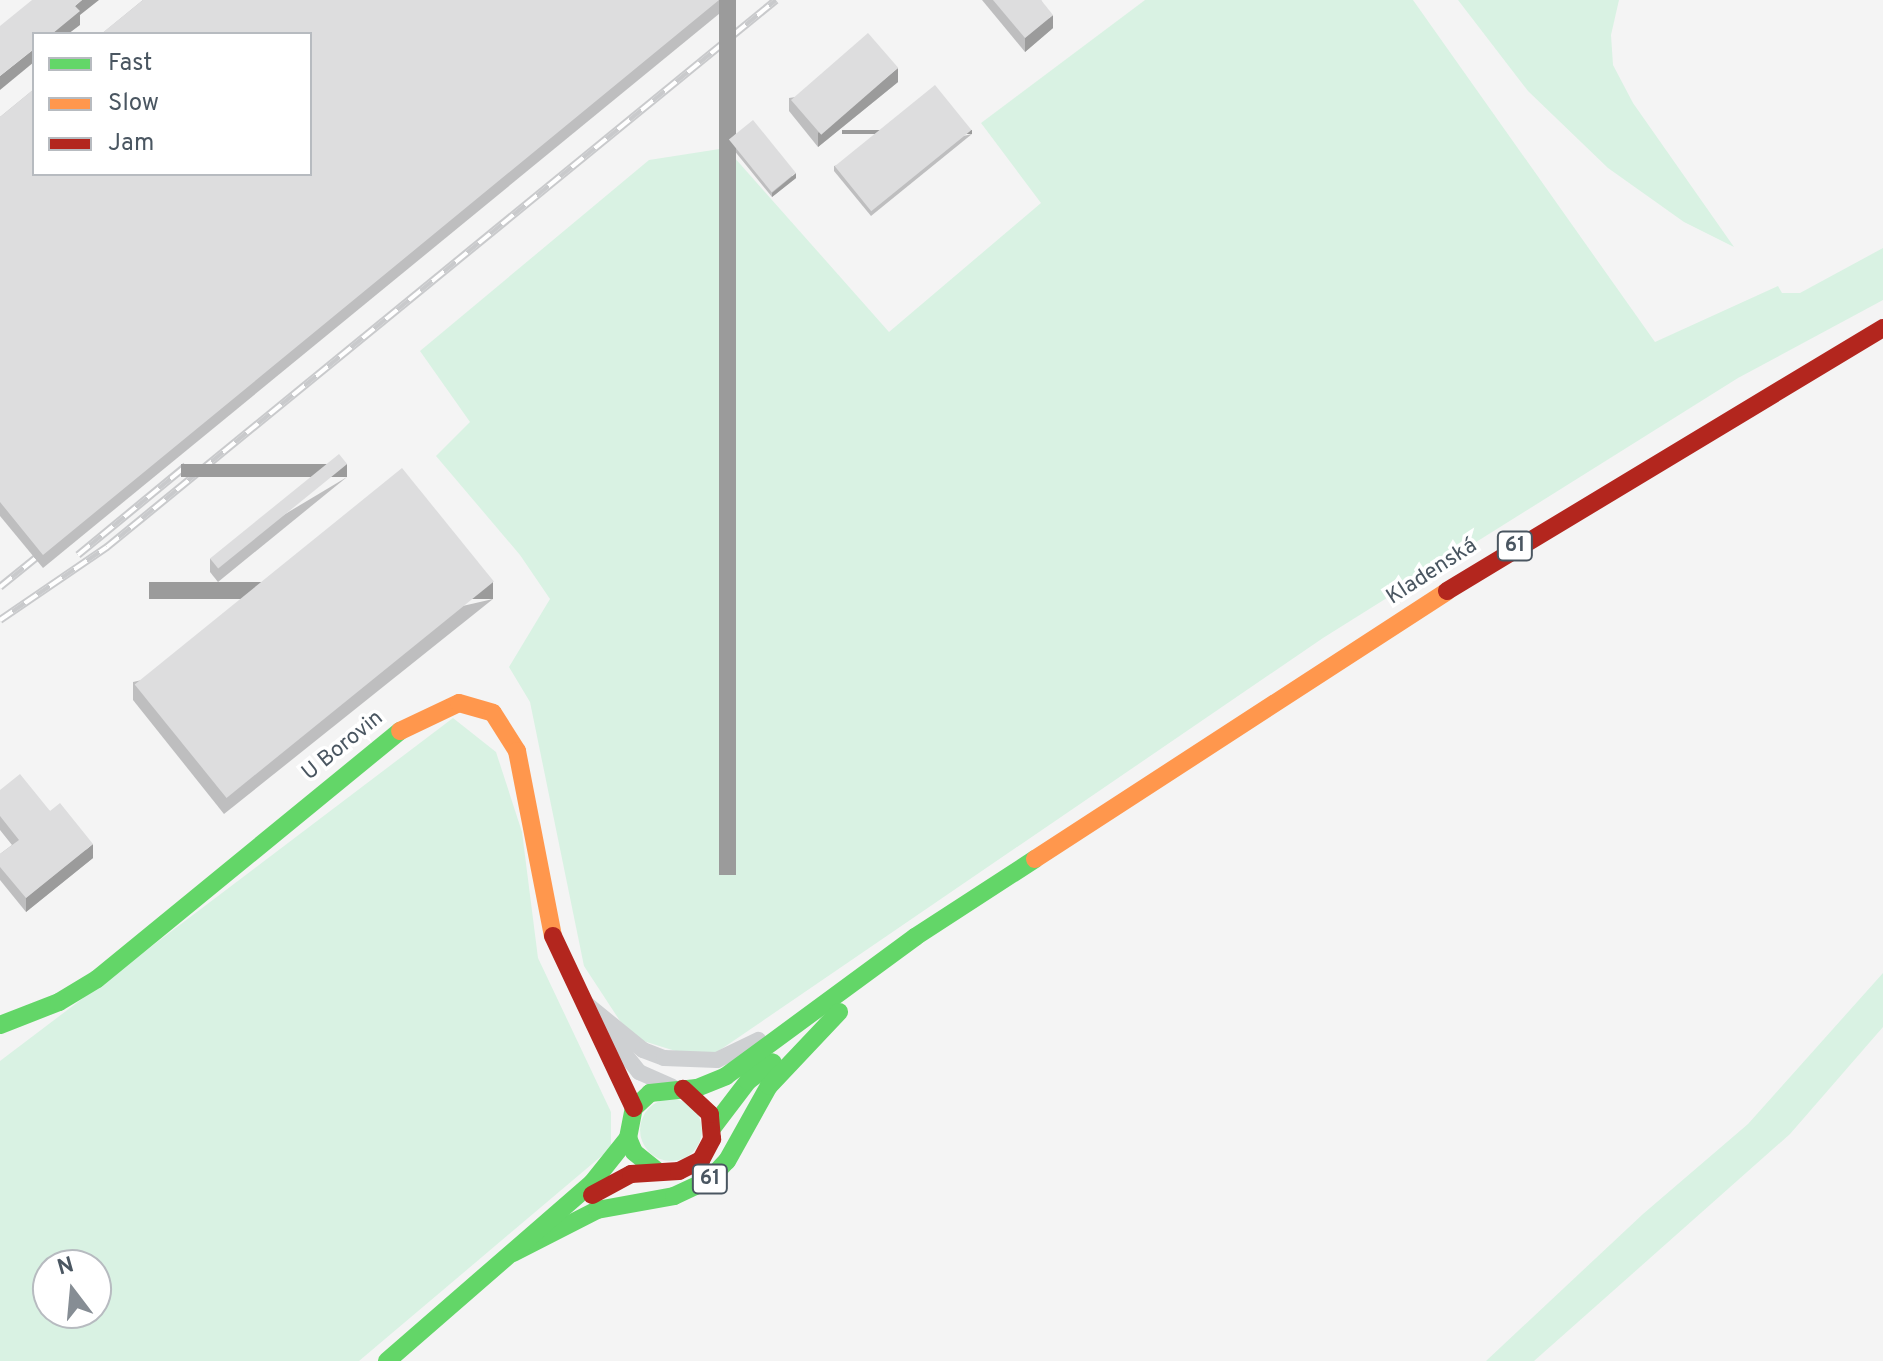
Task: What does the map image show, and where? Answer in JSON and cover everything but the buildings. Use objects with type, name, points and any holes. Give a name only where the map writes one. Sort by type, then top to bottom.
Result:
[{"type":"main road","name":"Kladenská","points":[[1057,847],[1535,534],[1883,328]]},
{"type":"main road","name":"U Borovin","points":[[0,1025],[49,1007],[97,979],[409,723],[459,703],[493,713],[517,751],[547,914],[577,995],[634,1108]]},
{"type":"main road","name":"61","points":[[387,1361],[592,1183],[628,1138],[634,1108],[650,1093],[726,1076],[850,982],[1057,847]]},
{"type":"main road","name":"61","points":[[513,1253],[609,1184],[656,1170],[679,1171],[701,1160],[713,1127],[748,1081],[1057,847]]},
{"type":"main road","name":"61","points":[[513,1253],[597,1210],[674,1196],[709,1180],[727,1161],[769,1086],[839,1012]]},
{"type":"main road","points":[[677,1088],[704,1104],[713,1127]]},
{"type":"main road","points":[[628,1138],[643,1162],[656,1170]]},
{"type":"street","points":[[577,995],[643,1050],[687,1062],[717,1060],[850,982]]},
{"type":"street","points":[[577,995],[639,1072],[677,1088]]},
{"type":"green space","points":[[1145,0],[1413,0],[1655,342],[1778,286],[1782,293],[1800,293],[1883,248],[1883,300],[1738,378],[1323,638],[717,1052],[682,1053],[640,1040],[620,1021],[584,966],[530,702],[509,667],[550,599],[520,555],[436,456],[470,422],[420,351],[649,160],[726,148],[889,332],[1041,203],[981,123]]},
{"type":"green space","points":[[1458,0],[1619,0],[1611,35],[1613,65],[1633,103],[1734,247],[1684,222],[1608,168],[1528,91]]},
{"type":"green space","points":[[453,718],[496,752],[522,832],[538,958],[611,1112],[611,1148],[359,1361],[0,1361],[0,1061]]},
{"type":"green space","points":[[1883,973],[1883,1027],[1790,1134],[1534,1361],[1486,1361],[1643,1214],[1748,1124]]},
{"type":"green space","points":[[671,1099],[683,1101],[693,1108],[700,1118],[700,1142],[693,1152],[683,1159],[671,1161],[659,1159],[649,1152],[642,1142],[640,1130],[642,1118],[649,1108],[659,1101]]},
{"type":"railway","points":[[0,620],[107,547],[776,0]]},
{"type":"railway","points":[[78,555],[186,466]]},
{"type":"railway","points":[[0,587],[53,544]]},
{"type":"traffic: fast","points":[[0,1025],[59,1002],[97,979],[400,731]]},
{"type":"traffic: fast","points":[[656,1170],[634,1152],[628,1138],[634,1108],[650,1093],[697,1088],[726,1076],[915,937],[1035,859]]},
{"type":"traffic: fast","points":[[513,1253],[597,1210],[674,1196],[709,1180],[727,1161],[769,1086],[839,1012]]},
{"type":"traffic: fast","points":[[713,1127],[748,1081],[773,1062]]},
{"type":"traffic: fast","points":[[387,1361],[592,1183],[628,1138]]},
{"type":"traffic: slow","points":[[1035,859],[1447,591]]},
{"type":"traffic: slow","points":[[400,731],[459,703],[493,713],[517,751],[553,936]]},
{"type":"traffic: jam","points":[[1447,591],[1883,328]]},
{"type":"traffic: jam","points":[[553,936],[634,1108]]},
{"type":"traffic: jam","points":[[592,1195],[631,1174],[679,1171],[701,1160],[712,1139],[710,1114],[683,1089]]}]
